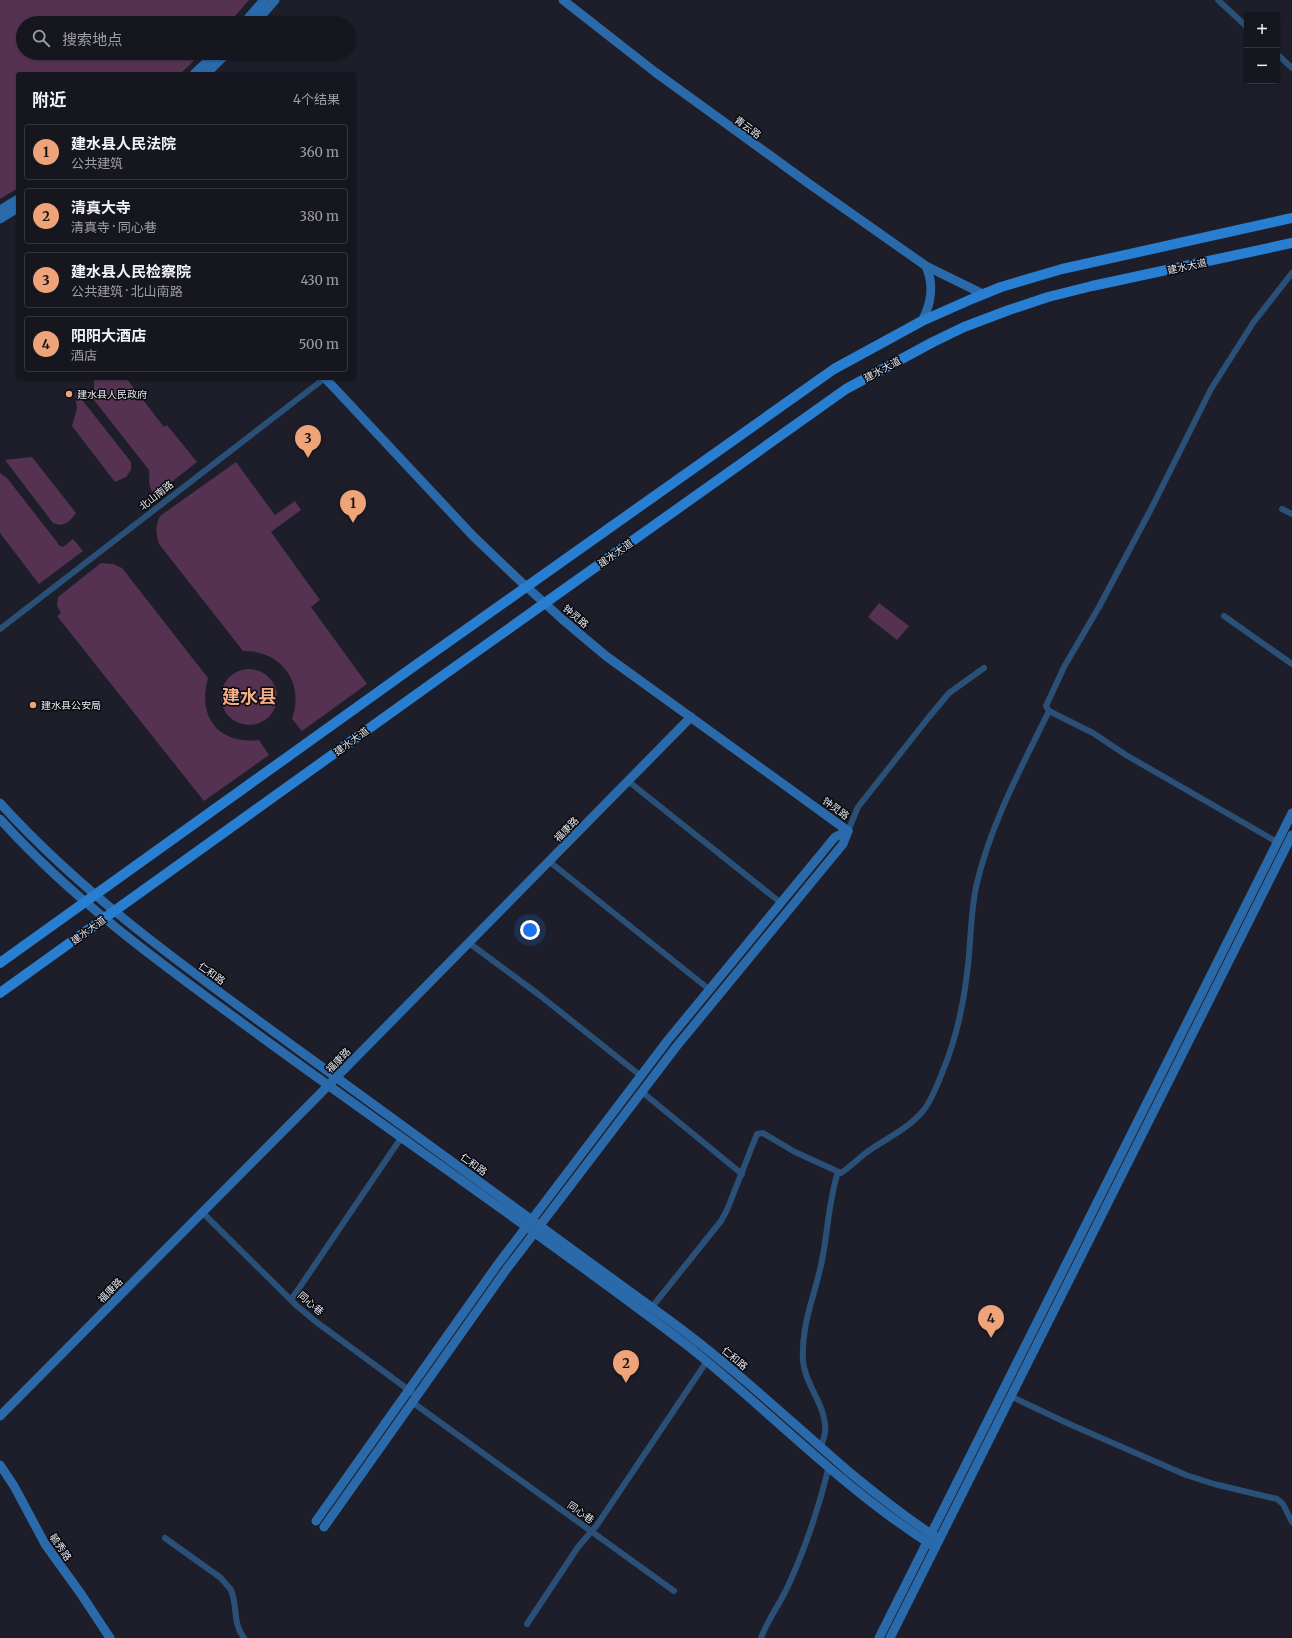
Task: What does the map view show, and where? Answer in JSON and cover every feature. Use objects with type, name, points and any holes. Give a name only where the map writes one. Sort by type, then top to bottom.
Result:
[{"type":"main road","points":[[0,963],[526,586],[834,369],[922,321],[983,294],[1062,268],[1292,218]]},
{"type":"main road","name":"建水大道","points":[[0,993],[544,603],[846,389],[933,342],[983,320],[1048,297],[1092,286],[1292,243]]},
{"type":"street","points":[[250,16],[264,0]]},
{"type":"street","points":[[261,16],[275,0]]},
{"type":"street","name":"青云路","points":[[563,0],[713,115],[926,266],[983,294]]},
{"type":"street","points":[[1218,0],[1244,24]]},
{"type":"street","points":[[1280,57],[1292,68]]},
{"type":"street","points":[[196,72],[209,60]]},
{"type":"street","points":[[208,72],[220,60]]},
{"type":"street","points":[[0,210],[16,200]]},
{"type":"street","points":[[0,219],[16,209]]},
{"type":"street","points":[[922,321],[929,307],[931,293],[931,280],[926,266]]},
{"type":"street","points":[[1277,842],[1151,770],[1093,733],[1049,711],[1046,706],[1064,667],[1099,607],[1150,511],[1211,389],[1253,323],[1292,273]]},
{"type":"street","name":"北山南路","points":[[0,629],[322,380]]},
{"type":"street","name":"钟灵路","points":[[327,380],[473,536],[544,603],[606,656],[848,830]]},
{"type":"street","points":[[1282,509],[1292,514]]},
{"type":"street","points":[[1224,616],[1292,664]]},
{"type":"street","points":[[324,1527],[506,1270],[540,1225],[676,1047],[843,844],[858,807],[929,716],[949,693],[984,668]]},
{"type":"street","points":[[652,1307],[721,1221],[742,1174],[757,1134],[761,1132],[795,1152],[841,1174],[867,1153],[898,1132],[920,1114],[927,1105],[938,1083],[952,1046],[961,1012],[967,974],[971,913],[976,887],[986,851],[1011,788],[1049,711]]},
{"type":"street","name":"福康路","points":[[0,1416],[550,862],[691,717]]},
{"type":"street","points":[[628,782],[781,903]]},
{"type":"street","name":"仁和路","points":[[0,802],[42,847],[113,911],[188,970],[652,1307],[722,1361],[821,1448],[929,1538]]},
{"type":"street","points":[[879,1638],[1292,813]]},
{"type":"street","name":"仁和路","points":[[0,819],[46,866],[85,902],[181,978],[328,1086],[666,1328],[870,1500],[937,1543]]},
{"type":"street","points":[[316,1521],[525,1227],[641,1076],[835,837],[848,830]]},
{"type":"street","points":[[890,1638],[1292,835]]},
{"type":"street","points":[[550,862],[710,990]]},
{"type":"street","points":[[469,943],[538,994],[641,1076]]},
{"type":"street","points":[[1214,968],[1223,972]]},
{"type":"street","points":[[642,1092],[742,1174]]},
{"type":"street","points":[[291,1300],[401,1138]]},
{"type":"street","points":[[821,1448],[825,1432],[824,1420],[821,1409],[805,1372],[803,1361],[803,1344],[808,1308],[821,1266],[832,1191],[838,1172]]},
{"type":"street","name":"同心巷","points":[[202,1213],[291,1300],[315,1321],[408,1390],[414,1399],[591,1532],[707,1361]]},
{"type":"street","points":[[1010,1396],[1068,1424],[1186,1475],[1214,1484],[1277,1499],[1283,1504],[1292,1522]]},
{"type":"street","name":"毓秀路","points":[[0,1465],[14,1486],[45,1544],[110,1638]]},
{"type":"street","points":[[761,1638],[770,1617],[787,1588],[800,1559],[821,1498],[829,1466]]},
{"type":"street","points":[[527,1624],[578,1547],[591,1532],[674,1591]]},
{"type":"street","points":[[165,1538],[221,1578],[228,1586],[234,1599],[237,1626],[244,1638]]},
{"type":"shaded area","points":[[0,0],[249,0],[235,16],[16,16],[16,60],[195,60],[182,72],[16,72],[16,189],[0,199]]},
{"type":"shaded area","points":[[94,380],[128,380],[164,427],[167,425],[197,462],[155,495],[150,486],[149,470],[94,400]]},
{"type":"shaded area","points":[[76,392],[131,462],[131,470],[126,477],[115,482],[72,426],[77,408]]},
{"type":"shaded area","points":[[32,457],[76,513],[64,524],[60,525],[53,523],[5,460]]},
{"type":"shaded area","points":[[236,462],[275,515],[295,501],[301,510],[271,532],[320,600],[311,607],[367,684],[302,731],[292,719],[295,705],[295,693],[292,681],[287,671],[279,662],[269,656],[257,652],[243,651],[159,544],[158,540],[157,526],[160,516]]},
{"type":"shaded area","points":[[0,473],[7,478],[60,546],[63,547],[73,539],[83,551],[39,584],[0,533]]},
{"type":"shaded area","points":[[101,563],[113,564],[122,568],[208,678],[205,692],[206,704],[208,716],[214,725],[222,733],[232,738],[259,740],[269,755],[204,801],[57,616],[61,613],[57,606],[58,597]]},
{"type":"shaded area","points":[[879,603],[909,626],[897,640],[868,617]]},
{"type":"shaded area","points":[[249,669],[260,672],[269,677],[274,686],[277,697],[274,708],[269,717],[260,722],[249,725],[238,722],[229,717],[224,708],[221,697],[224,686],[229,677],[238,672]]},
{"type":"place","name":"建水县人民政府","points":[[69,394]]},
{"type":"place","name":"建水县人民检察院","points":[[308,458]]},
{"type":"place","name":"建水县人民法院","points":[[353,523]]},
{"type":"place","name":"建水县公安局","points":[[33,705]]},
{"type":"place","name":"阳阳大酒店","points":[[991,1338]]},
{"type":"place","name":"清真大寺","points":[[626,1383]]},
{"type":"district","name":"建水县","points":[[249,697]]}]
